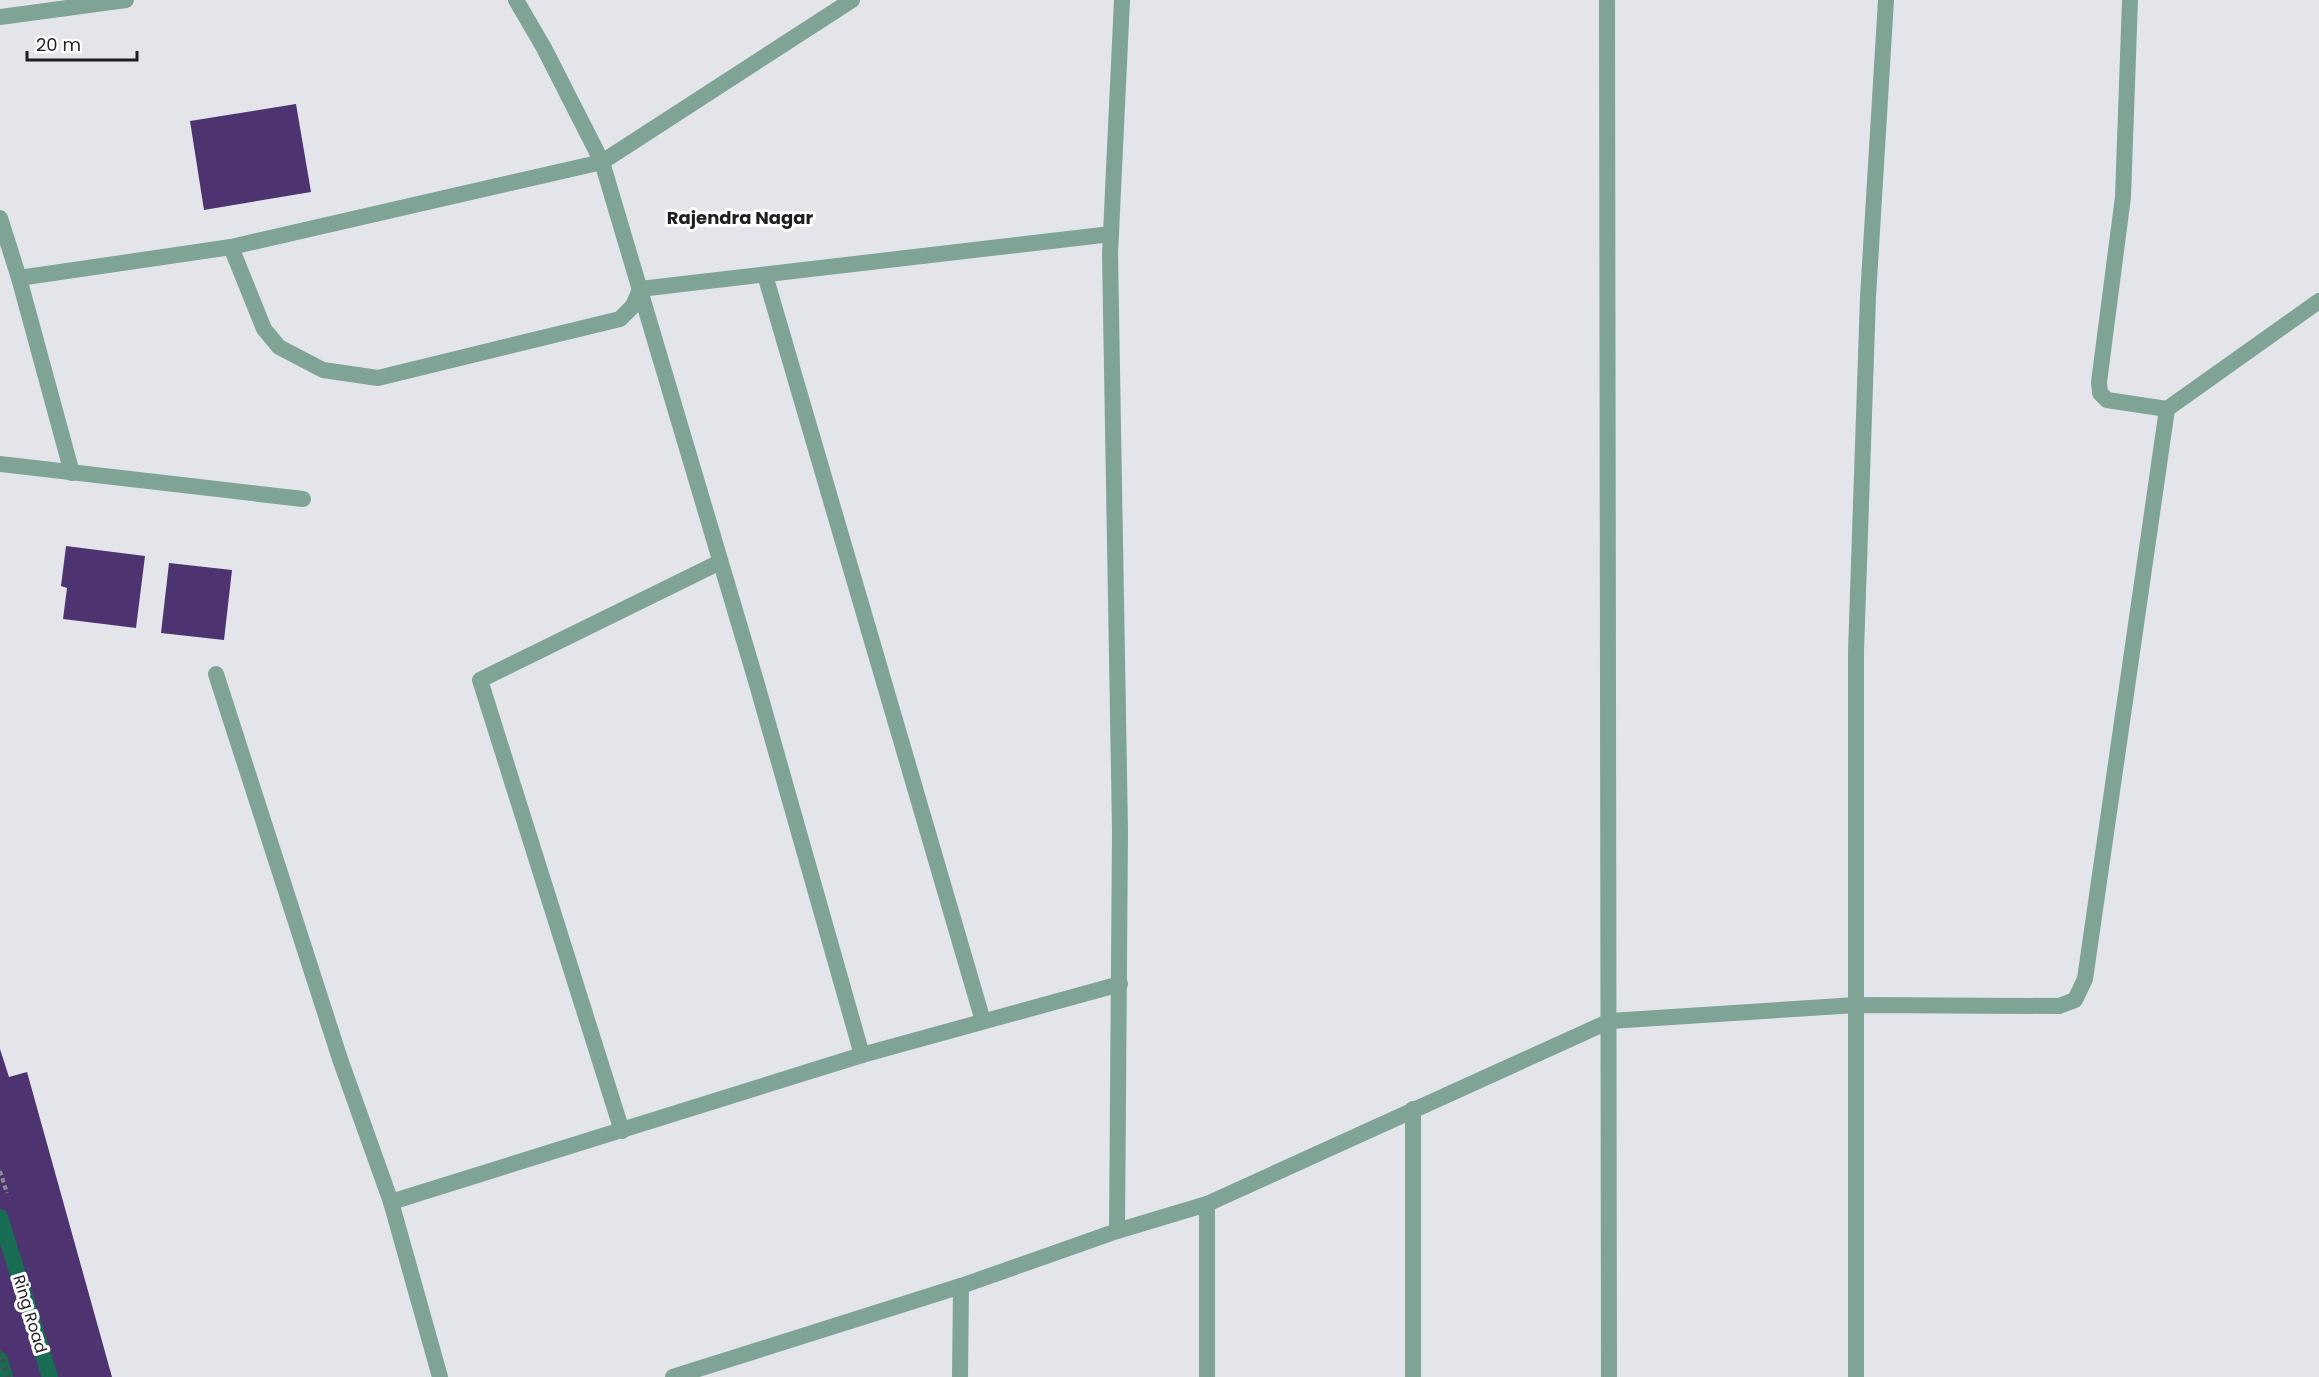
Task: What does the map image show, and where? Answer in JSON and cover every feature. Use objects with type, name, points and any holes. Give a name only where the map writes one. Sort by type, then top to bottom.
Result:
[{"type":"main road","name":"Ring Road","points":[[0,1217],[50,1377]]},
{"type":"main road","points":[[0,1360],[5,1377]]},
{"type":"street","points":[[0,17],[126,0]]},
{"type":"street","points":[[516,0],[544,48],[602,162],[862,1055]]},
{"type":"street","points":[[19,278],[231,247],[602,162],[852,0]]},
{"type":"street","points":[[1117,1231],[1120,830],[1111,234],[1122,0]]},
{"type":"street","points":[[1606,0],[1609,1377]]},
{"type":"street","points":[[1856,1377],[1856,652],[1868,297],[1886,0]]},
{"type":"street","points":[[2130,0],[2123,197],[2099,382],[2100,393],[2107,400],[2167,409],[2319,301]]},
{"type":"street","points":[[0,218],[19,278],[72,473]]},
{"type":"street","points":[[640,289],[1111,234]]},
{"type":"street","points":[[231,247],[264,329],[279,347],[323,370],[378,378],[620,319],[633,306],[640,289]]},
{"type":"street","points":[[765,274],[983,1021]]},
{"type":"street","points":[[673,1377],[961,1286],[1117,1231],[1207,1204],[1610,1021],[1856,1005],[2059,1006],[2075,1000],[2085,979],[2167,409]]},
{"type":"street","points":[[0,464],[303,499]]},
{"type":"street","points":[[622,1131],[480,680],[720,562]]},
{"type":"street","points":[[216,674],[340,1059],[392,1202],[440,1377]]},
{"type":"street","points":[[392,1202],[862,1055],[1120,984]]},
{"type":"street","points":[[1413,1109],[1413,1377]]},
{"type":"street","points":[[1207,1204],[1207,1377]]},
{"type":"street","points":[[960,1377],[961,1286]]},
{"type":"building","points":[[296,104],[311,192],[204,210],[190,121]]},
{"type":"building","points":[[66,546],[145,556],[136,628],[63,619],[67,588],[61,586]]},
{"type":"building","points":[[169,563],[232,570],[224,640],[161,633]]},
{"type":"building","points":[[0,1049],[9,1077],[27,1072],[112,1377],[0,1377]]},
{"type":"railway","points":[[0,1350],[8,1377]]},
{"type":"district","name":"Rajendra Nagar","points":[[740,217]]}]
